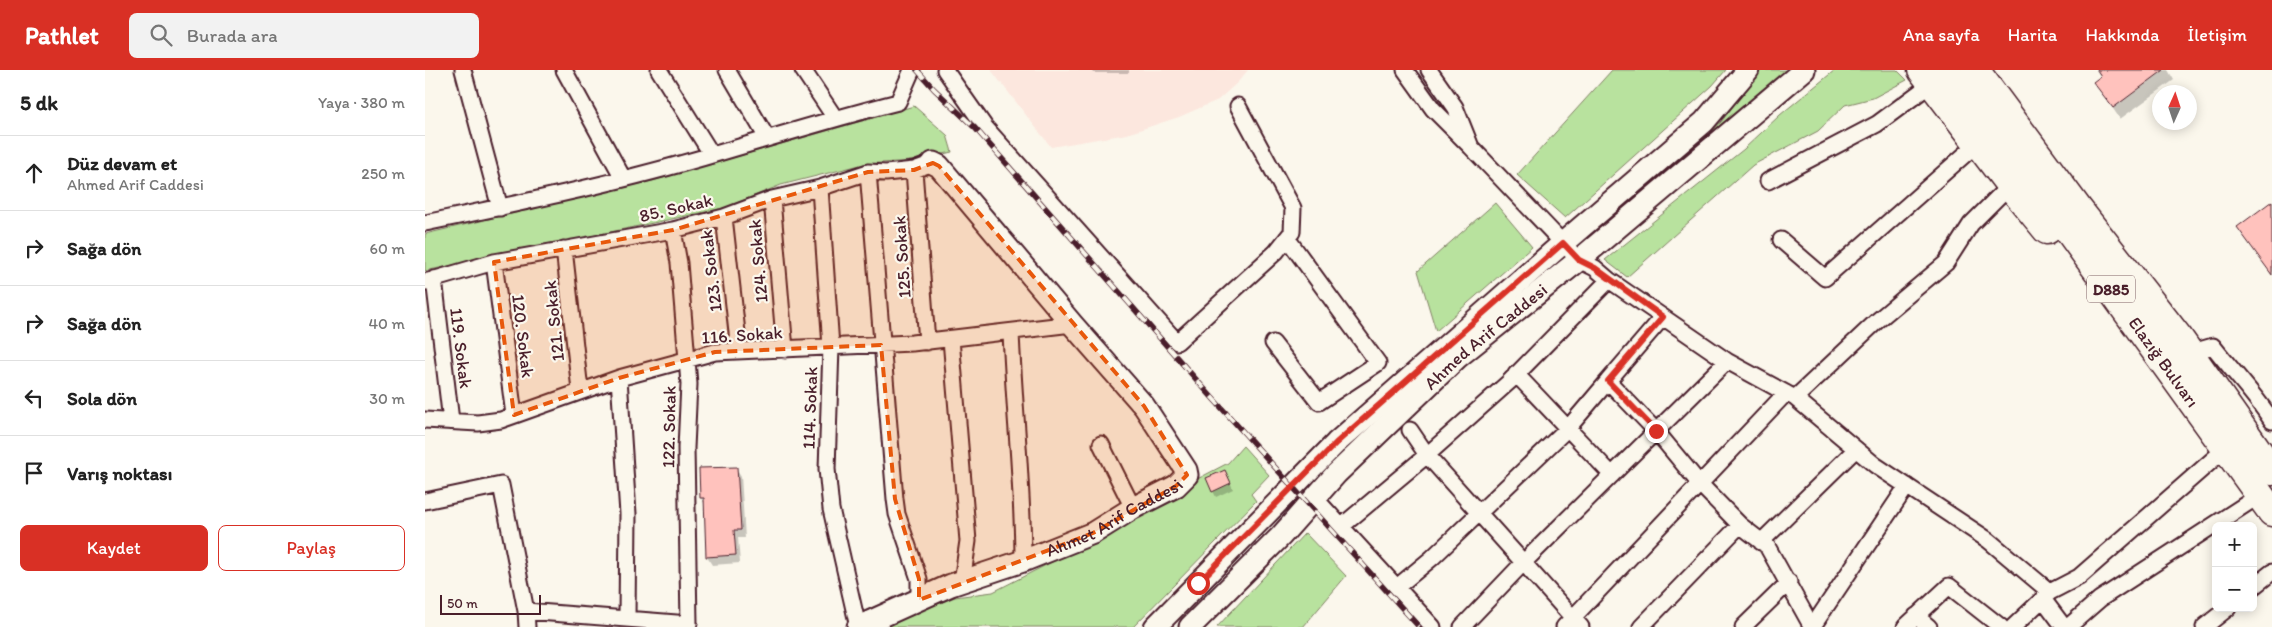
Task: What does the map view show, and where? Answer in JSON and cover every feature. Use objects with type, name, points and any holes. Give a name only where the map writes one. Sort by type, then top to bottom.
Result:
[{"type":"highway","name":"Elazığ Bulvarı","points":[[1975,70],[2078,209],[2151,301],[2272,470]]},
{"type":"highway","points":[[1992,70],[2121,243],[2151,301]]},
{"type":"highway","name":"Elazığ Bulvarı","points":[[1933,75],[2038,188],[2225,449],[2266,503]]},
{"type":"highway","points":[[1933,75],[1978,143],[2010,185],[2077,266],[2139,327]]},
{"type":"street","points":[[463,70],[500,208]]},
{"type":"street","points":[[565,70],[623,178]]},
{"type":"street","points":[[659,70],[712,155]]},
{"type":"street","points":[[727,70],[767,138]]},
{"type":"street","points":[[803,70],[835,118]]},
{"type":"street","points":[[425,223],[500,208],[623,178],[712,155],[835,118],[898,102],[910,76],[897,70]]},
{"type":"street","points":[[945,70],[985,127],[1177,342],[1276,252],[1292,232],[1293,208],[1238,106]]},
{"type":"street","points":[[1405,70],[1433,109],[1579,260],[1595,268],[1609,280],[1727,361],[1791,395],[1875,466],[1988,540],[2047,595],[2066,627],[2100,599],[2266,503]]},
{"type":"street","points":[[1429,70],[1455,107],[1471,147]]},
{"type":"street","name":"Ahmed Arif Caddesi","points":[[1155,627],[1336,443],[1563,243],[1704,122],[1748,70]]},
{"type":"street","name":"Ahmed Arif Caddesi","points":[[1190,627],[1281,536],[1336,474],[1458,358],[1579,260],[1804,70]]},
{"type":"street","points":[[1767,181],[1877,124],[1933,75]]},
{"type":"street","points":[[1781,240],[1825,278],[1978,143]]},
{"type":"street","name":"Ahmet Arif Caddesi","points":[[858,627],[962,582],[1023,561],[1093,532],[1133,508],[1176,486],[1184,479],[1186,470],[1144,406],[1071,324],[939,166],[923,167]]},
{"type":"street","name":"85. Sokak","points":[[429,281],[494,262],[673,230],[724,217],[772,199],[820,188],[868,172],[886,174],[923,167]]},
{"type":"street","name":"125. Sokak","points":[[923,167],[927,342]]},
{"type":"street","points":[[868,172],[895,499],[897,514],[919,579],[919,600]]},
{"type":"street","points":[[1410,430],[1427,455],[1524,562],[1573,624],[1699,483],[1791,395],[1946,263],[1971,224],[2010,185]]},
{"type":"street","name":"114. Sokak","points":[[820,188],[831,348],[828,477],[831,509],[858,627]]},
{"type":"street","name":"124. Sokak","points":[[772,199],[785,350]]},
{"type":"street","name":"123. Sokak","points":[[724,217],[739,350]]},
{"type":"street","name":"122. Sokak","points":[[627,618],[689,624],[686,448],[689,384],[679,263],[673,230]]},
{"type":"street","points":[[1273,344],[1319,402],[1378,363],[1287,238]]},
{"type":"street","name":"121. Sokak","points":[[564,248],[580,390]]},
{"type":"street","name":"120. Sokak","points":[[494,262],[514,415]]},
{"type":"street","points":[[1342,526],[1427,455],[1516,374],[1609,280]]},
{"type":"street","name":"119. Sokak","points":[[429,281],[451,421]]},
{"type":"street","points":[[1397,588],[1432,558],[1569,427],[1663,317]]},
{"type":"street","name":"116. Sokak","points":[[425,420],[478,423],[501,420],[580,390],[715,352],[927,342],[1071,324]]},
{"type":"street","points":[[1011,332],[1014,401],[1023,500],[1023,561]]},
{"type":"street","points":[[951,339],[968,541],[962,582]]},
{"type":"street","points":[[2189,353],[2213,346],[2237,378],[2266,399],[2272,421]]},
{"type":"street","points":[[1462,627],[1524,562],[1727,361]]},
{"type":"street","points":[[1516,374],[1569,427],[1612,475]]},
{"type":"street","points":[[526,611],[627,618],[628,514],[619,378]]},
{"type":"street","points":[[1608,381],[1656,431],[1699,483],[1740,525],[1767,546],[1789,582],[1812,626],[1907,486]]},
{"type":"street","points":[[1101,444],[1133,508]]},
{"type":"street","points":[[1761,542],[1856,448]]},
{"type":"street","points":[[2013,627],[2047,595],[2079,577],[2225,449]]},
{"type":"street","points":[[425,501],[501,485],[526,611],[527,627]]},
{"type":"street","points":[[1315,498],[1433,627]]},
{"type":"street","points":[[1641,627],[1740,525]]},
{"type":"street","points":[[2257,585],[2272,572]]},
{"type":"street","points":[[1743,627],[1789,582]]},
{"type":"street","points":[[1905,627],[1949,586],[2001,627]]},
{"type":"street","points":[[2204,627],[2222,612]]},
{"type":"street","points":[[1917,616],[1929,627]]},
{"type":"highlighted area","points":[[933,163],[939,166],[1144,406],[1187,475],[1176,486],[1093,533],[919,600],[919,579],[895,499],[881,345],[715,352],[619,378],[514,415],[494,262],[673,230],[868,172],[914,170]]},
{"type":"shaded area","points":[[991,70],[1248,70],[1218,100],[1179,117],[1127,134],[1051,147]]},
{"type":"green space","points":[[1612,70],[1726,70],[1712,86],[1565,218],[1517,175]]},
{"type":"green space","points":[[1761,70],[1793,70],[1586,246],[1583,241],[1721,122]]},
{"type":"green space","points":[[1835,70],[1897,70],[1907,80],[1873,98],[1845,105],[1818,131],[1753,165],[1627,277],[1605,260],[1744,149],[1780,115]]},
{"type":"green space","points":[[914,106],[947,135],[952,152],[912,161],[864,164],[781,185],[724,208],[425,271],[425,234],[652,181]]},
{"type":"green space","points":[[1495,203],[1532,247],[1436,331],[1418,271]]},
{"type":"green space","points":[[1243,446],[1269,475],[1251,494],[1256,501],[1133,627],[887,627],[914,613],[955,597],[993,592],[1097,539],[1136,511],[1228,463]]},
{"type":"green space","points":[[1305,533],[1346,576],[1303,627],[1217,627]]},
{"type":"building","points":[[2097,70],[2164,70],[2113,108],[2093,82],[2101,76]]},
{"type":"building","points":[[2272,201],[2272,275],[2237,227]]},
{"type":"building","points":[[737,467],[741,530],[734,530],[736,555],[706,557],[704,498],[700,498],[699,468]]},
{"type":"building","points":[[1225,470],[1231,483],[1212,492],[1206,478]]},
{"type":"railway","points":[[917,70],[975,128],[1209,394],[1419,627]]},
{"type":"route","points":[[1198,583],[1336,443],[1563,243],[1579,260],[1595,268],[1609,280],[1663,317],[1608,381],[1656,431]]}]
